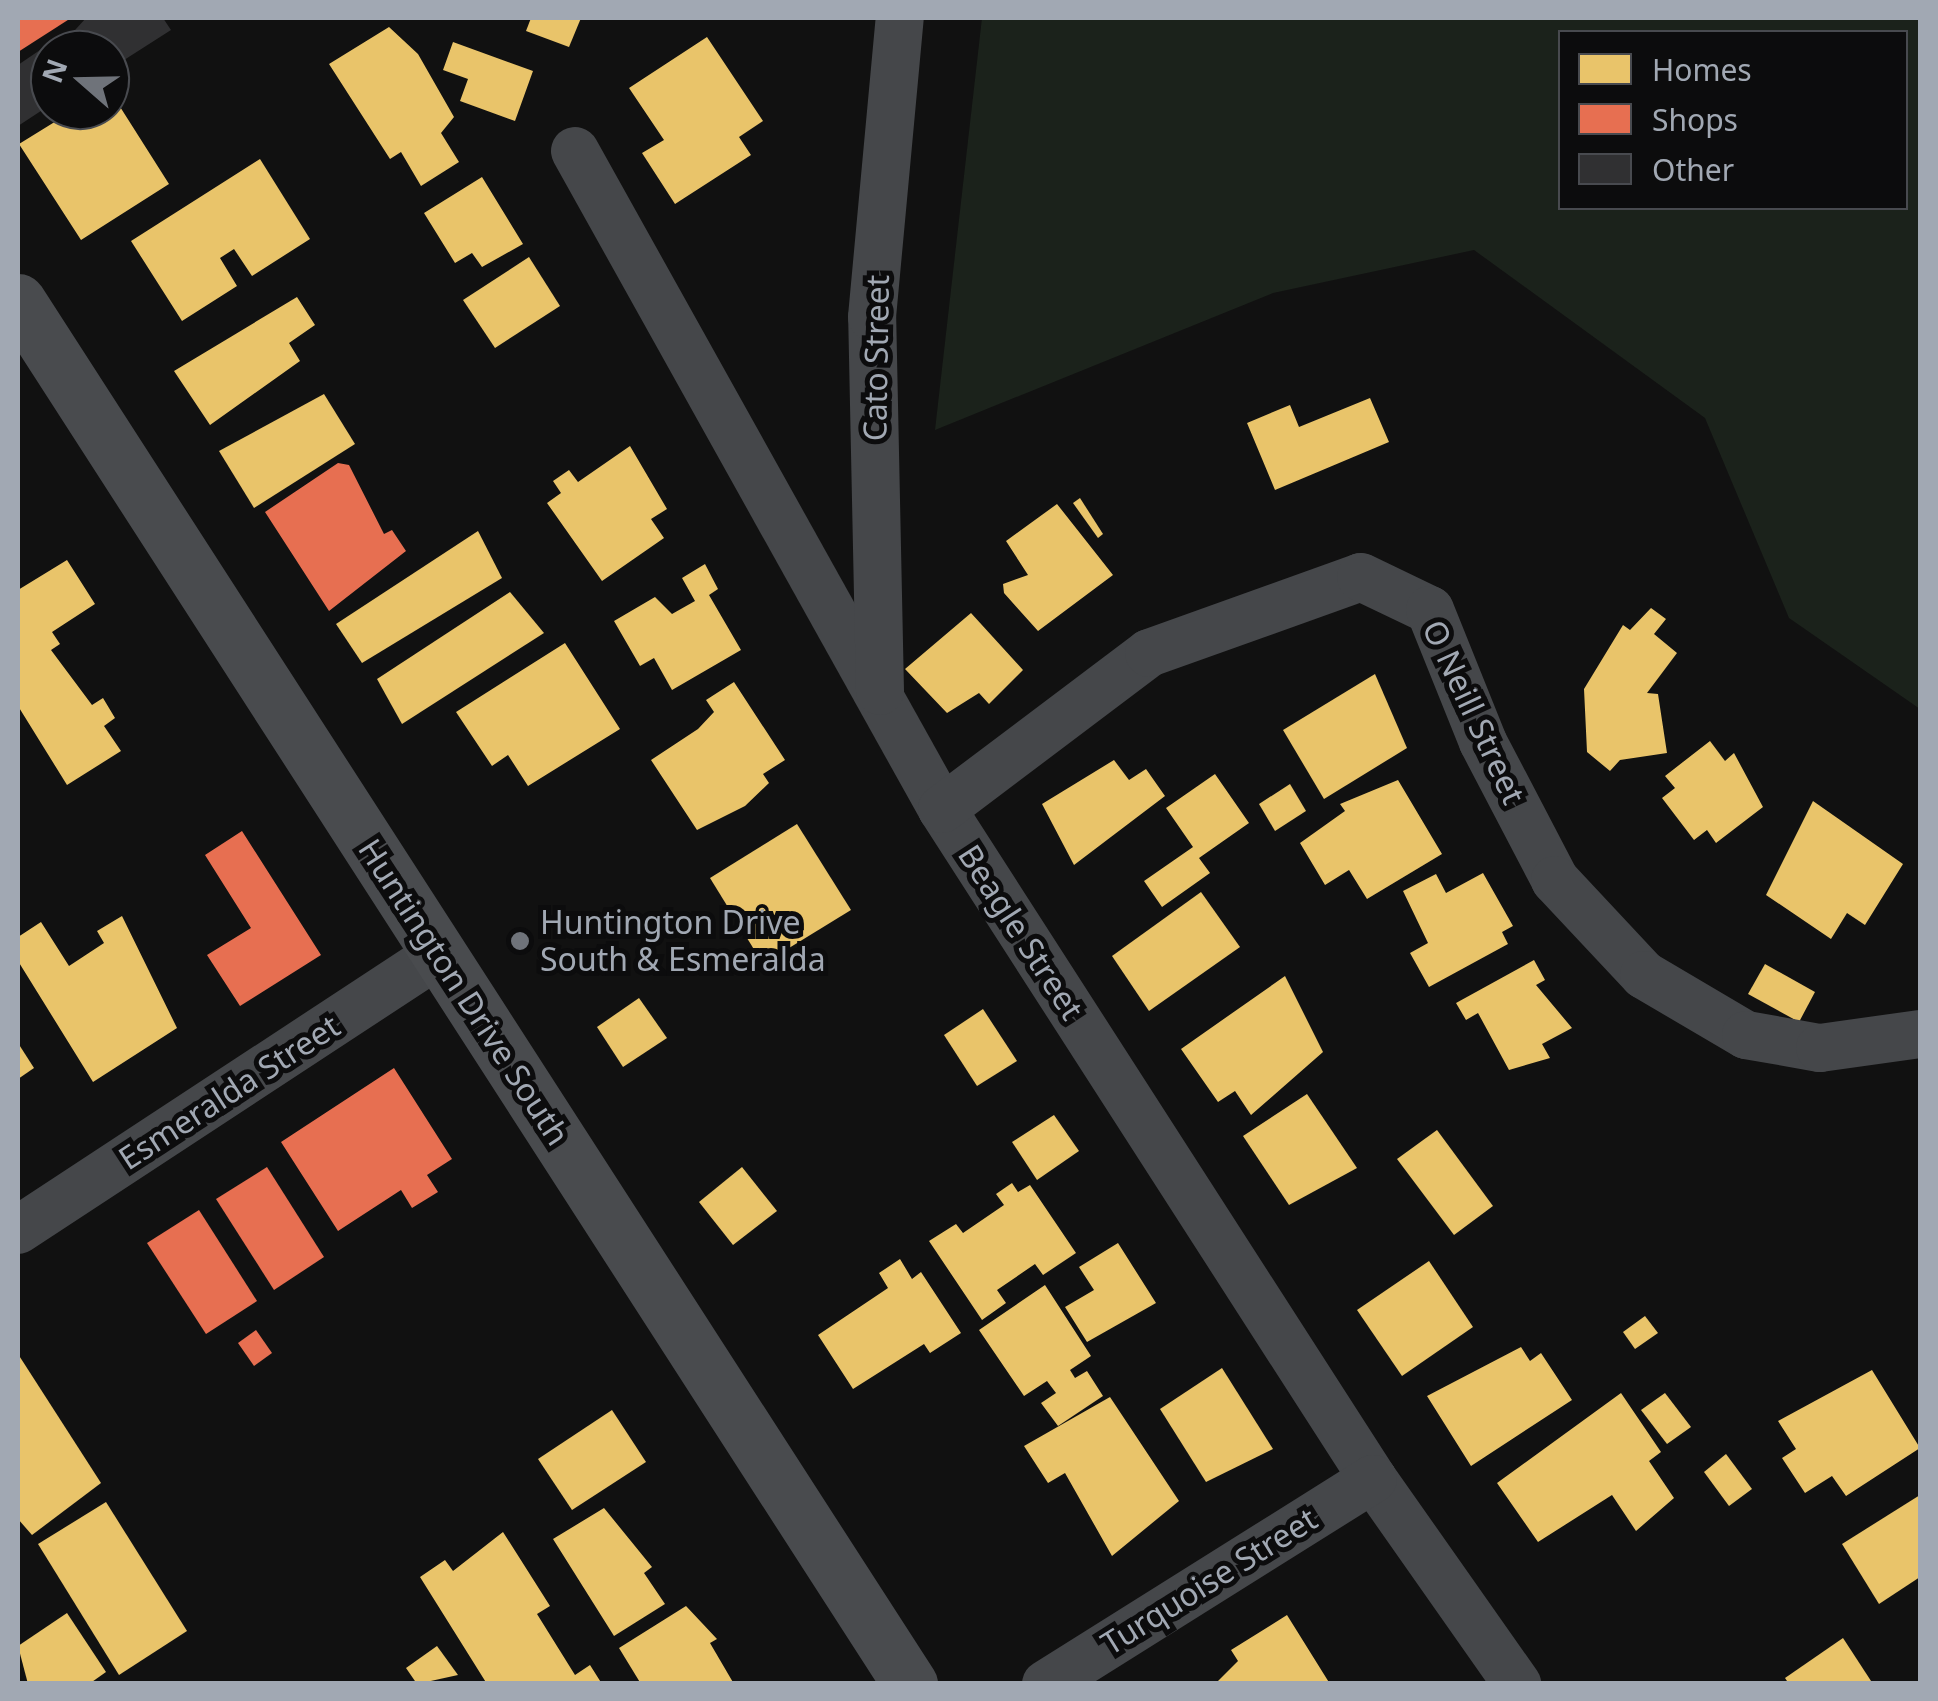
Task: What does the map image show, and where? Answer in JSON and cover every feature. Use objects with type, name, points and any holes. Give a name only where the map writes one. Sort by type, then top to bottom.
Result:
[{"type":"street","name":"Cato Street","points":[[880,700],[872,317],[900,18]]},
{"type":"street","name":"Beagle Street","points":[[575,151],[942,809],[1372,1479],[1516,1684]]},
{"type":"street","name":"Huntington Drive South","points":[[18,300],[910,1684]]},
{"type":"street","name":"O Neill Street","points":[[942,809],[1149,654],[1361,577],[1430,610],[1482,742],[1555,880],[1644,974],[1746,1036],[1820,1048],[1920,1034]]},
{"type":"street","name":"Esmeralda Street","points":[[18,1230],[440,954]]},
{"type":"street","name":"Turquoise Street","points":[[1046,1684],[1372,1479]]},
{"type":"shaded area","points":[[982,18],[1920,18],[1920,709],[1789,618],[1705,418],[1474,250],[1273,293],[935,430]]},
{"type":"building: Homes","points":[[531,18],[581,18],[569,47],[526,31]]},
{"type":"building: Homes","points":[[389,27],[418,54],[454,117],[441,133],[459,162],[421,186],[401,152],[390,159],[329,64]]},
{"type":"building: Homes","points":[[707,37],[763,121],[739,137],[751,155],[675,204],[642,153],[664,140],[629,88]]},
{"type":"building: Homes","points":[[453,42],[533,71],[515,121],[460,101],[468,79],[443,70]]},
{"type":"building: Homes","points":[[130,123],[169,184],[81,240],[19,144],[42,130],[130,130]]},
{"type":"building: Homes","points":[[260,159],[310,239],[252,276],[234,249],[220,258],[237,286],[182,321],[131,241]]},
{"type":"building: Homes","points":[[482,177],[523,244],[482,267],[472,253],[455,263],[424,213]]},
{"type":"building: Homes","points":[[529,257],[560,306],[495,348],[463,300]]},
{"type":"building: Homes","points":[[297,297],[315,325],[289,343],[300,361],[210,425],[174,371]]},
{"type":"building: Homes","points":[[324,394],[355,444],[254,508],[219,451]]},
{"type":"building: Homes","points":[[1370,398],[1389,442],[1275,490],[1247,423],[1290,405],[1299,427]]},
{"type":"building: Homes","points":[[630,446],[667,509],[651,519],[664,538],[602,581],[547,503],[561,493],[553,481],[569,470],[578,482]]},
{"type":"building: Homes","points":[[1080,498],[1103,534],[1098,538],[1073,503]]},
{"type":"building: Homes","points":[[1057,504],[1113,575],[1038,631],[1004,593],[1003,584],[1028,575],[1006,541]]},
{"type":"building: Homes","points":[[478,531],[502,578],[362,663],[336,624]]},
{"type":"building: Homes","points":[[67,560],[95,604],[52,632],[60,644],[51,650],[92,705],[103,698],[115,718],[104,726],[121,751],[67,785],[18,706],[18,590]]},
{"type":"building: Homes","points":[[705,564],[718,589],[709,595],[741,650],[672,690],[654,658],[640,666],[614,621],[655,597],[672,614],[695,601],[682,578]]},
{"type":"building: Homes","points":[[510,592],[544,633],[402,724],[377,679]]},
{"type":"building: Homes","points":[[1651,608],[1666,619],[1654,634],[1677,653],[1647,693],[1658,694],[1667,753],[1620,760],[1610,771],[1587,752],[1584,689],[1623,625],[1630,630]]},
{"type":"building: Homes","points":[[971,613],[1023,670],[989,704],[979,693],[947,713],[905,669]]},
{"type":"building: Homes","points":[[565,643],[620,729],[528,786],[508,755],[492,766],[456,712]]},
{"type":"building: Homes","points":[[1375,674],[1407,748],[1324,799],[1283,730]]},
{"type":"building: Homes","points":[[734,682],[785,760],[763,774],[769,783],[745,806],[697,830],[651,760],[698,729],[714,712],[706,700]]},
{"type":"building: Homes","points":[[1710,741],[1725,761],[1734,753],[1763,807],[1716,843],[1707,830],[1694,840],[1662,798],[1675,788],[1665,776]]},
{"type":"building: Homes","points":[[1114,760],[1129,780],[1146,769],[1165,796],[1074,865],[1042,804]]},
{"type":"building: Homes","points":[[1215,774],[1249,823],[1199,858],[1210,873],[1162,907],[1144,881],[1193,847],[1166,808]]},
{"type":"building: Homes","points":[[1398,780],[1442,854],[1367,899],[1349,870],[1325,885],[1300,843],[1345,811],[1340,804]]},
{"type":"building: Homes","points":[[1290,784],[1306,811],[1275,831],[1259,804]]},
{"type":"building: Homes","points":[[1813,801],[1903,864],[1865,925],[1847,913],[1831,939],[1766,895]]},
{"type":"building: Homes","points":[[797,824],[851,910],[763,964],[710,878]]},
{"type":"building: Homes","points":[[1483,873],[1513,926],[1502,932],[1508,944],[1429,987],[1410,953],[1428,943],[1403,891],[1436,874],[1446,893]]},
{"type":"building: Homes","points":[[1201,892],[1240,947],[1149,1011],[1112,956]]},
{"type":"building: Homes","points":[[122,916],[177,1028],[93,1082],[18,961],[18,937],[41,922],[69,966],[104,943],[97,931]]},
{"type":"building: Homes","points":[[1534,960],[1545,980],[1536,985],[1572,1028],[1542,1044],[1550,1058],[1509,1070],[1478,1013],[1466,1020],[1456,1003]]},
{"type":"building: Homes","points":[[1765,964],[1815,992],[1799,1022],[1748,994]]},
{"type":"building: Homes","points":[[1285,976],[1323,1052],[1251,1115],[1235,1091],[1218,1102],[1181,1049]]},
{"type":"building: Homes","points":[[639,998],[667,1038],[623,1067],[597,1027]]},
{"type":"building: Homes","points":[[983,1009],[1017,1061],[977,1086],[944,1035]]},
{"type":"building: Homes","points":[[18,1043],[34,1068],[18,1079]]},
{"type":"building: Homes","points":[[1307,1094],[1357,1168],[1289,1205],[1243,1136]]},
{"type":"building: Homes","points":[[1054,1115],[1079,1151],[1037,1180],[1012,1142]]},
{"type":"building: Homes","points":[[1437,1130],[1493,1206],[1454,1235],[1397,1159]]},
{"type":"building: Homes","points":[[742,1167],[777,1211],[733,1245],[699,1202]]},
{"type":"building: Homes","points":[[1012,1183],[1018,1192],[1030,1185],[1076,1253],[1043,1275],[1035,1264],[997,1290],[1006,1303],[982,1320],[929,1241],[956,1224],[963,1233],[1004,1205],[996,1194]]},
{"type":"building: Homes","points":[[1118,1243],[1156,1303],[1087,1342],[1065,1307],[1094,1290],[1079,1267]]},
{"type":"building: Homes","points":[[900,1259],[912,1279],[921,1272],[961,1333],[930,1353],[924,1344],[853,1389],[818,1335],[888,1288],[879,1273]]},
{"type":"building: Homes","points":[[1429,1261],[1473,1327],[1402,1376],[1357,1310]]},
{"type":"building: Homes","points":[[1045,1285],[1091,1356],[1070,1370],[1075,1378],[1087,1371],[1103,1396],[1058,1426],[1041,1403],[1056,1393],[1047,1381],[1024,1396],[979,1330]]},
{"type":"building: Homes","points":[[1645,1316],[1658,1333],[1635,1349],[1623,1332]]},
{"type":"building: Homes","points":[[1521,1347],[1530,1361],[1541,1353],[1572,1400],[1471,1466],[1427,1396]]},
{"type":"building: Homes","points":[[18,1354],[101,1483],[32,1535],[18,1519]]},
{"type":"building: Homes","points":[[1222,1368],[1273,1449],[1206,1482],[1160,1409]]},
{"type":"building: Homes","points":[[1872,1370],[1920,1448],[1846,1496],[1832,1476],[1805,1493],[1782,1458],[1796,1449],[1778,1421]]},
{"type":"building: Homes","points":[[1621,1393],[1661,1452],[1649,1461],[1674,1498],[1636,1531],[1612,1495],[1538,1542],[1497,1483]]},
{"type":"building: Homes","points":[[1665,1393],[1691,1427],[1667,1444],[1641,1410]]},
{"type":"building: Homes","points":[[1110,1397],[1179,1501],[1112,1556],[1065,1473],[1048,1483],[1024,1446]]},
{"type":"building: Homes","points":[[612,1410],[646,1462],[572,1510],[538,1459]]},
{"type":"building: Homes","points":[[1726,1454],[1752,1489],[1729,1506],[1704,1472]]},
{"type":"building: Homes","points":[[1920,1495],[1920,1577],[1879,1604],[1842,1544]]},
{"type":"building: Homes","points":[[106,1502],[187,1631],[119,1675],[38,1544]]},
{"type":"building: Homes","points":[[604,1508],[652,1567],[644,1573],[665,1604],[614,1636],[553,1539]]},
{"type":"building: Homes","points":[[503,1532],[550,1606],[537,1614],[575,1675],[590,1665],[602,1684],[487,1684],[420,1577],[445,1560],[453,1571]]},
{"type":"building: Homes","points":[[686,1606],[717,1639],[710,1643],[734,1684],[641,1684],[619,1648]]},
{"type":"building: Homes","points":[[67,1613],[106,1672],[89,1684],[28,1684],[18,1646]]},
{"type":"building: Homes","points":[[1287,1615],[1330,1684],[1215,1684],[1238,1661],[1231,1650]]},
{"type":"building: Homes","points":[[1843,1638],[1873,1684],[1789,1684],[1785,1678]]},
{"type":"building: Homes","points":[[437,1646],[458,1675],[417,1684],[406,1668]]},
{"type":"building: Shops","points":[[18,18],[71,18],[52,30],[30,30],[30,44],[18,52]]},
{"type":"building: Shops","points":[[338,463],[349,465],[384,534],[392,530],[406,551],[329,611],[265,512]]},
{"type":"building: Shops","points":[[242,831],[321,955],[240,1006],[207,955],[251,928],[205,855]]},
{"type":"building: Shops","points":[[394,1068],[452,1159],[427,1175],[438,1192],[412,1208],[401,1190],[338,1231],[281,1142]]},
{"type":"building: Shops","points":[[267,1167],[324,1257],[274,1290],[216,1199]]},
{"type":"building: Shops","points":[[199,1210],[257,1301],[206,1334],[147,1243]]},
{"type":"building: Shops","points":[[256,1330],[272,1353],[254,1366],[238,1343]]},
{"type":"building: Other","points":[[86,18],[163,18],[171,30],[130,56],[130,30],[75,30]]},
{"type":"building: Other","points":[[30,57],[30,118],[18,126],[18,65]]},
{"type":"place","name":"Huntington Drive South & Esmeralda","points":[[520,941]]}]
